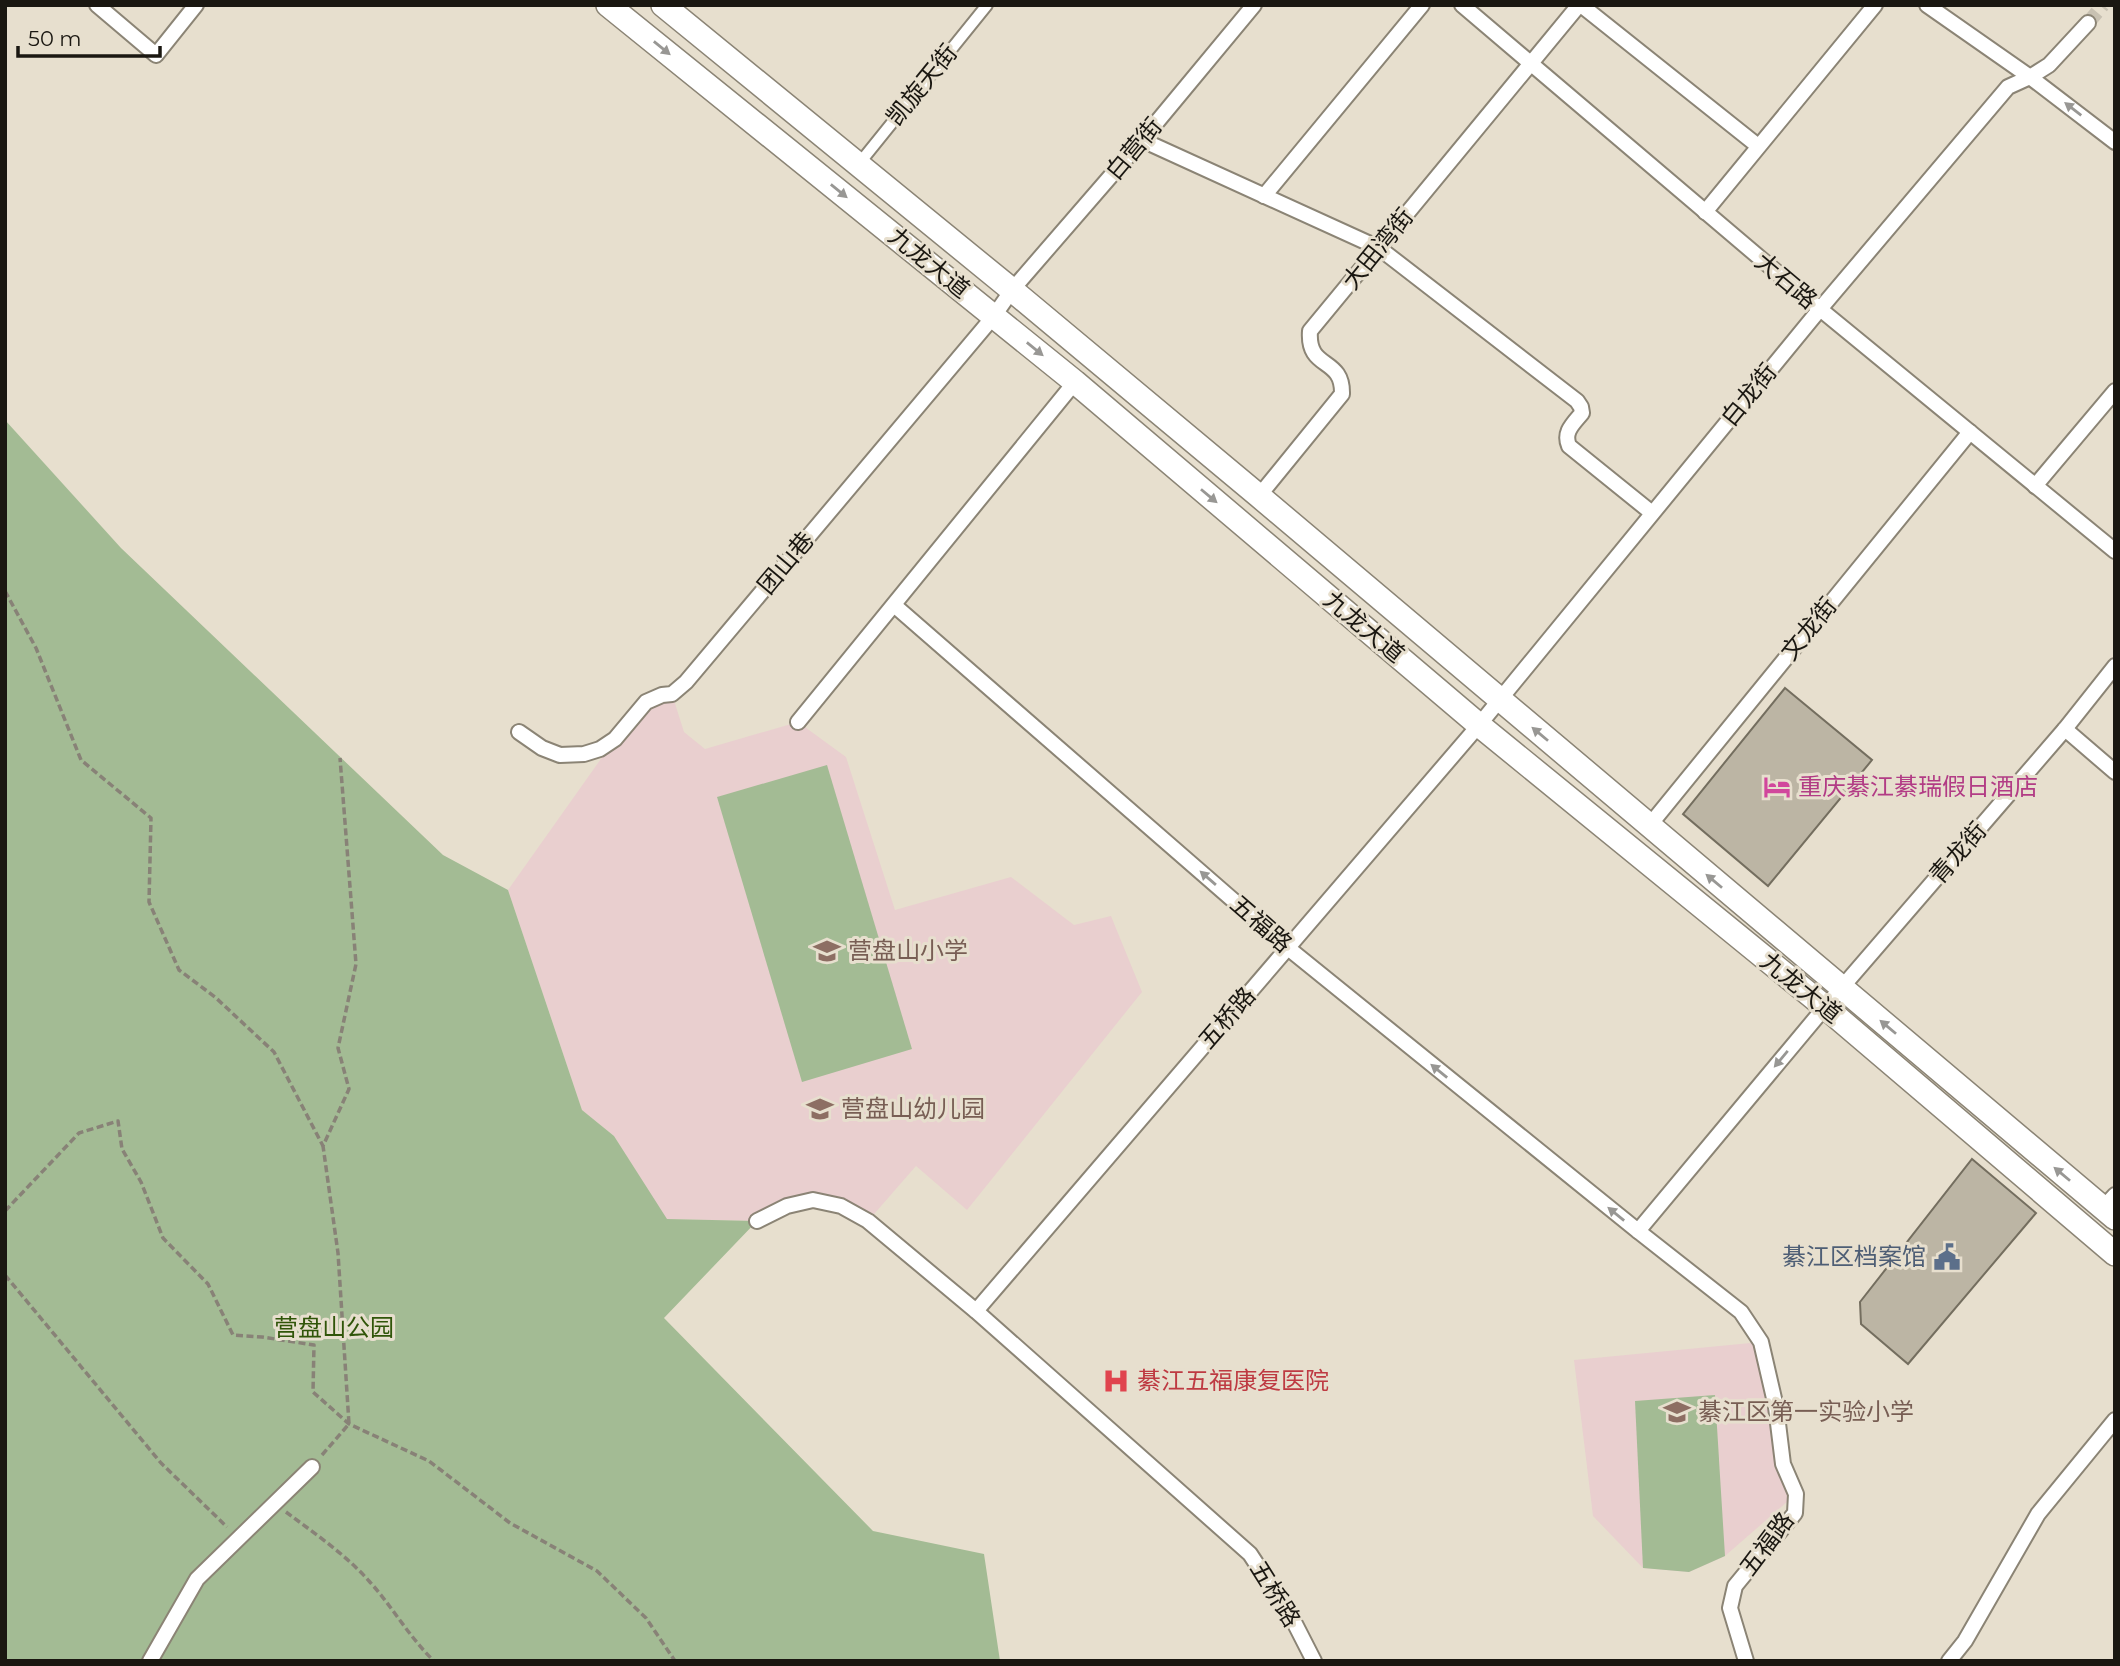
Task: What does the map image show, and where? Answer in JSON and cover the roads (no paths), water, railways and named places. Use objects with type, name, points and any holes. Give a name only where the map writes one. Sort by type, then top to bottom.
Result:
[{"type":"main road","name":"九龙大道","points":[[608,5],[1075,382],[1479,725],[1825,1007],[2115,1254]]},
{"type":"main road","name":"九龙大道","points":[[663,5],[1259,496],[1842,989],[2111,1207]]},
{"type":"street","points":[[97,5],[156,55],[197,5]]},
{"type":"street","name":"凯旋天街","points":[[858,165],[987,5]]},
{"type":"street","name":"白营街","points":[[1012,290],[1254,5]]},
{"type":"street","points":[[1264,195],[1422,5]]},
{"type":"street","name":"大石路","points":[[1462,5],[1820,309],[2115,551]]},
{"type":"street","points":[[1580,5],[1758,146]]},
{"type":"street","name":"大田湾街","points":[[1259,496],[1342,394],[1338,373],[1313,353],[1309,344],[1310,331],[1530,62],[1580,5]]},
{"type":"street","points":[[1705,212],[1875,5]]},
{"type":"street","points":[[1927,5],[2031,77],[2115,142]]},
{"type":"street","name":"白龙街","points":[[1479,725],[1820,309],[2008,87],[2049,65],[2088,23]]},
{"type":"street","points":[[1142,140],[1379,248],[1577,401],[1582,413],[1567,432],[1569,446],[1653,513]]},
{"type":"street","name":"团山巷","points":[[519,732],[542,748],[561,755],[584,754],[600,749],[615,739],[646,702],[662,695],[673,694],[686,682],[994,316],[1012,290]]},
{"type":"street","points":[[798,722],[1075,382]]},
{"type":"street","points":[[2035,486],[2115,391]]},
{"type":"street","name":"文龙街","points":[[1649,826],[1970,432]]},
{"type":"street","name":"五福路","points":[[894,605],[1288,948],[1741,1312],[1761,1342],[1776,1407],[1783,1464],[1796,1494],[1795,1513],[1735,1586],[1730,1608],[1746,1661]]},
{"type":"street","name":"青龙街","points":[[1825,1007],[2065,729],[2115,666]]},
{"type":"street","name":"五桥路","points":[[976,1311],[1479,725]]},
{"type":"street","points":[[2065,729],[2115,772]]},
{"type":"street","points":[[1638,1231],[1825,1007]]},
{"type":"street","name":"五桥路","points":[[757,1221],[787,1206],[813,1200],[841,1206],[867,1221],[976,1311],[1250,1554],[1292,1618],[1314,1661]]},
{"type":"street","points":[[1949,1661],[1965,1641],[2038,1514],[2115,1420]]},
{"type":"street","points":[[150,1661],[197,1579],[312,1467]]},
{"type":"tunnel","points":[[2088,23],[2103,5]]},
{"type":"place","name":"重庆綦江綦瑞假日酒店","points":[[1777,787]]},
{"type":"place","name":"营盘山小学","points":[[827,951]]},
{"type":"place","name":"营盘山幼儿园","points":[[820,1109]]},
{"type":"place","name":"綦江区档案馆","points":[[1947,1257]]},
{"type":"place","name":"綦江五福康复医院","points":[[1116,1381]]},
{"type":"place","name":"綦江区第一实验小学","points":[[1677,1412]]},
{"type":"park label","name":"营盘山公园","points":[[334,1328]]}]
